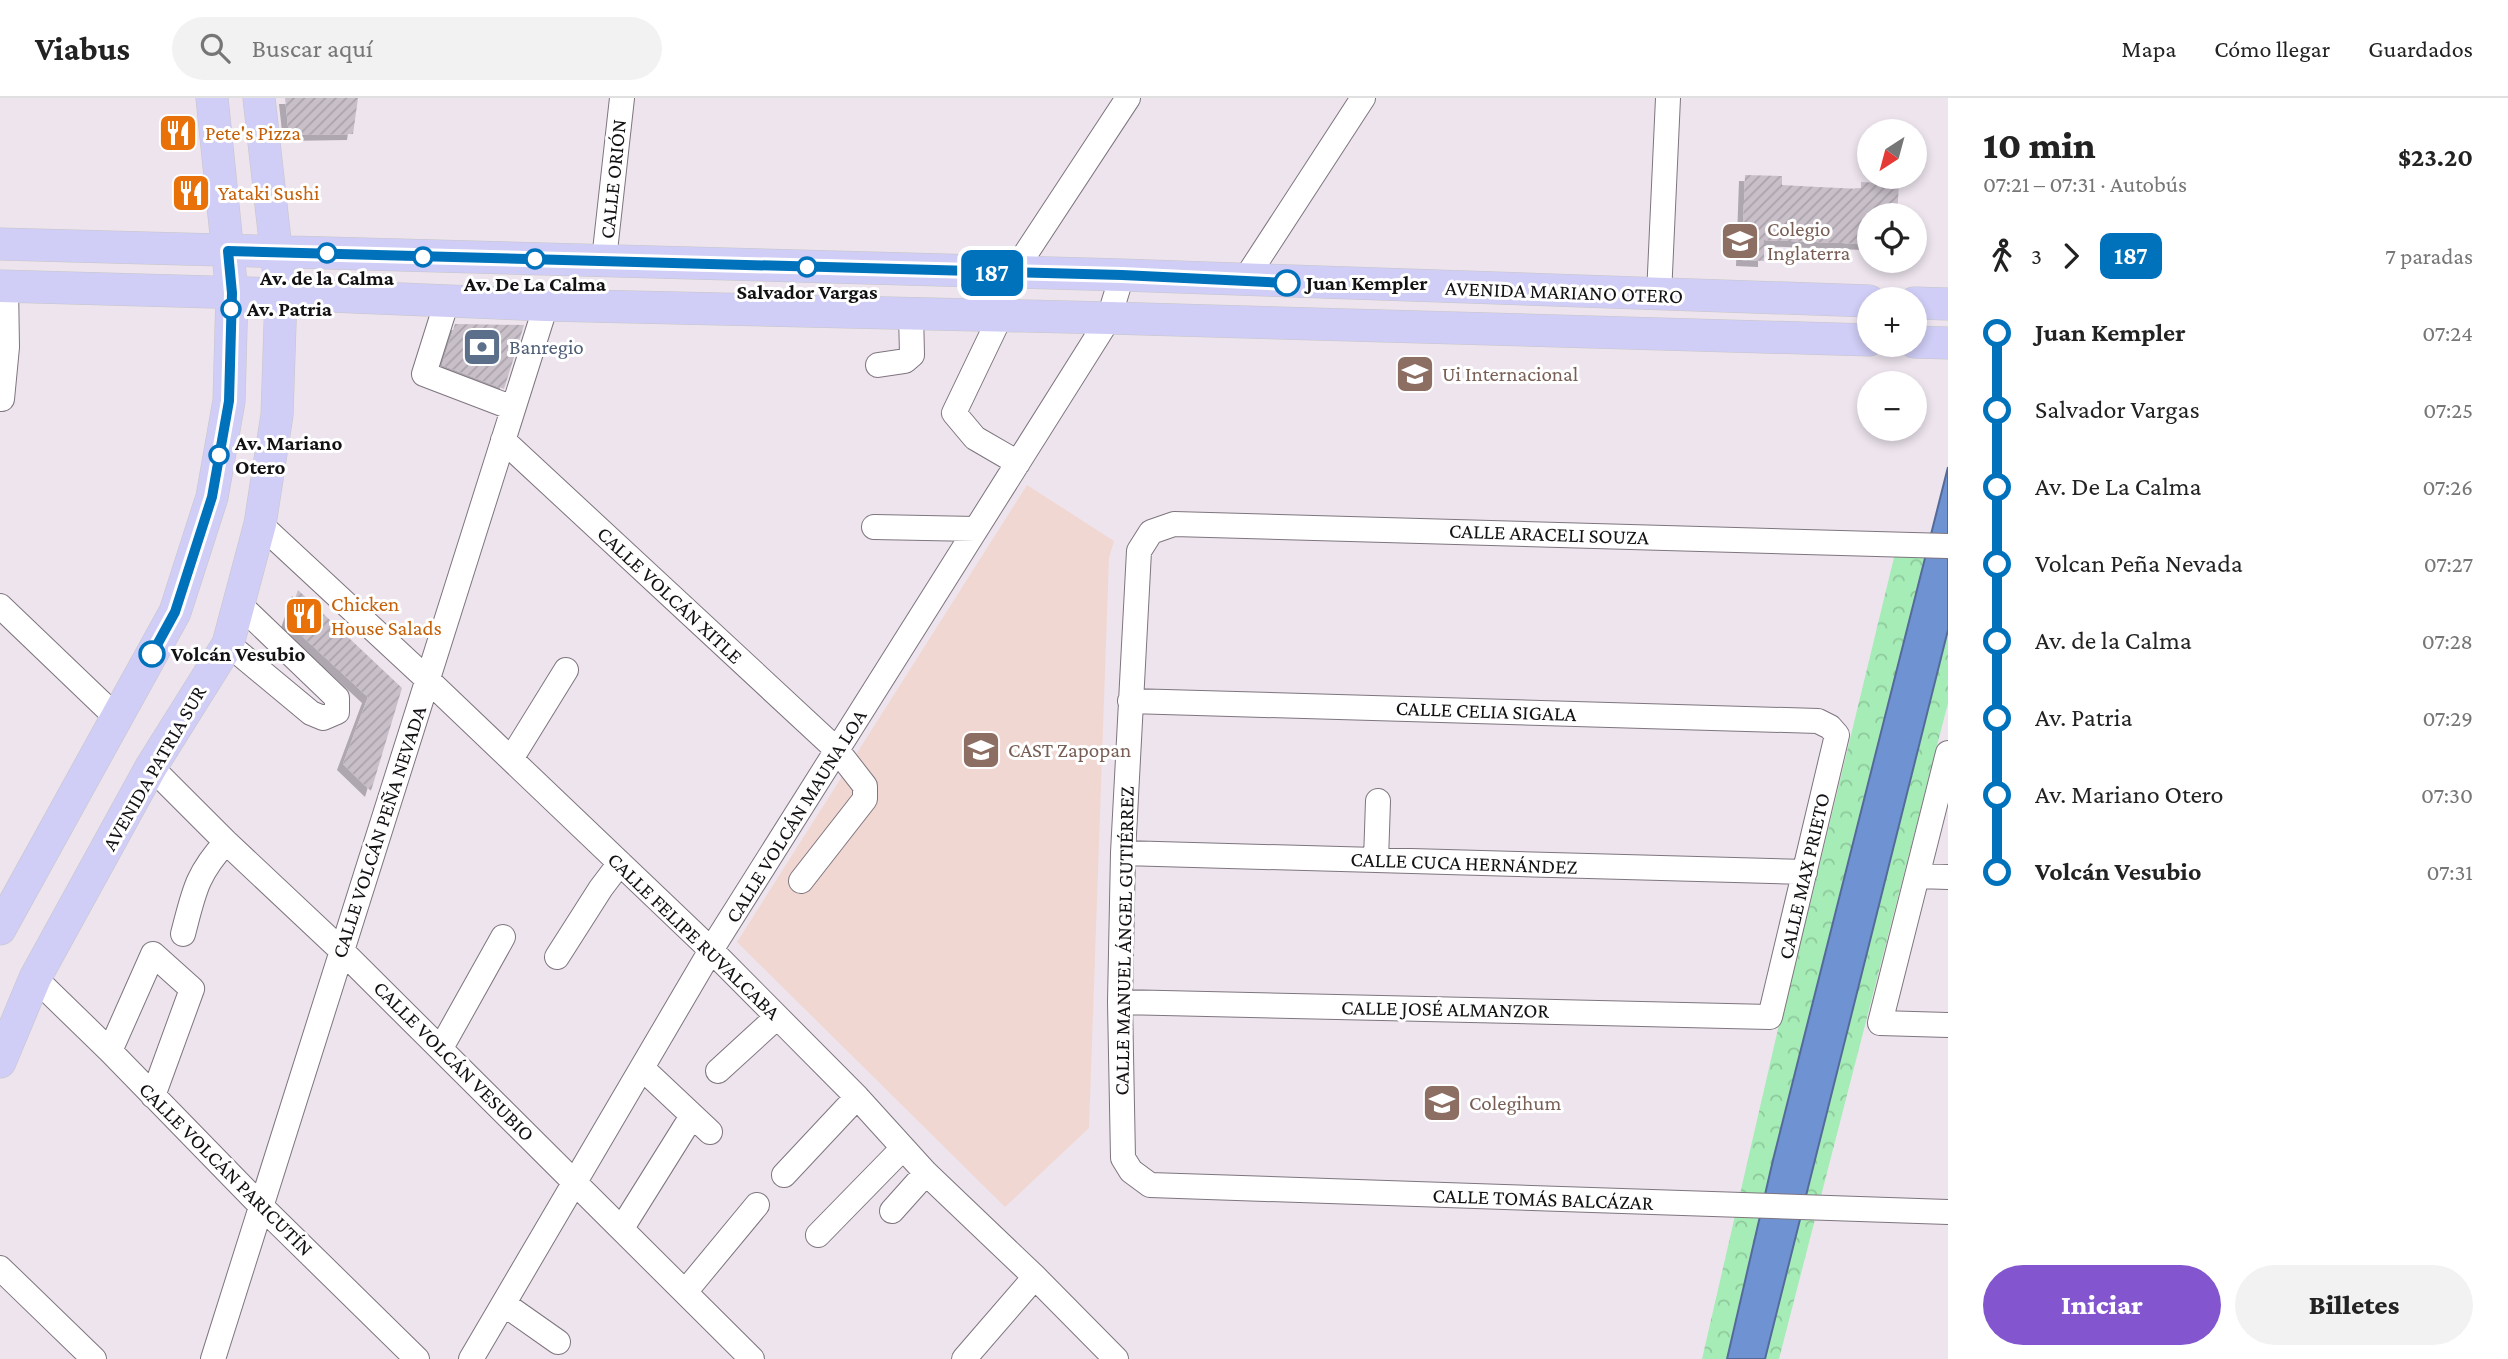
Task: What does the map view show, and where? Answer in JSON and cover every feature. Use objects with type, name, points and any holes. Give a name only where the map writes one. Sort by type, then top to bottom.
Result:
[{"type":"main road","points":[[0,929],[175,612],[212,497],[229,401],[232,293],[212,98]]},
{"type":"main road","name":"AVENIDA PATRIA SUR","points":[[0,1062],[35,978],[151,767],[228,644],[239,604],[260,524],[276,415],[281,294],[259,98]]},
{"type":"main road","name":"AVENIDA MARIANO OTERO","points":[[0,244],[1122,275],[1857,301]]},
{"type":"main road","name":"AVENIDA MARIANO OTERO","points":[[3,286],[546,305],[1857,340]]},
{"type":"main road","points":[[1927,303],[1948,304]]},
{"type":"main road","points":[[1927,342],[1948,343]]},
{"type":"street","name":"CALLE ORIÓN","points":[[604,260],[622,98]]},
{"type":"street","points":[[1013,274],[1128,98]]},
{"type":"street","points":[[1244,281],[1363,98]]},
{"type":"street","points":[[1659,295],[1668,98]]},
{"type":"street","name":"CALLE VOLCÁN MAUNA LOA","points":[[471,1359],[711,950],[1109,318],[1122,275]]},
{"type":"street","points":[[0,399],[7,347],[3,286]]},
{"type":"street","points":[[447,301],[424,374],[513,408]]},
{"type":"street","name":"CALLE VOLCÁN PEÑA NEVADA","points":[[213,1359],[546,305]]},
{"type":"street","points":[[878,365],[905,361],[912,355],[911,313]]},
{"type":"street","points":[[1001,315],[954,413],[975,438],[1018,463]]},
{"type":"street","name":"CALLE VOLCÁN XITLE","points":[[503,440],[837,750],[865,786],[865,799],[801,881]]},
{"type":"street","name":"CALLE ARACELI SOUZA","points":[[1151,531],[1174,523],[1936,546]]},
{"type":"street","name":"CALLE FELIPE RUVALCABA","points":[[260,524],[711,950],[857,1097],[926,1173],[1116,1359]]},
{"type":"street","points":[[874,527],[976,529]]},
{"type":"street","name":"CALLE MANUEL ÁNGEL GUTIÉRREZ","points":[[1140,1179],[1123,1158],[1120,1002],[1130,701],[1139,551],[1151,531]]},
{"type":"street","points":[[228,644],[311,713],[323,718],[337,712],[337,698],[239,604]]},
{"type":"street","points":[[0,606],[117,718]]},
{"type":"street","points":[[511,759],[566,670]]},
{"type":"street","name":"CALLE CELIA SIGALA","points":[[1130,701],[1818,721],[1830,727],[1837,735]]},
{"type":"street","name":"CALLE MAX PRIETO","points":[[1770,1017],[1837,735]]},
{"type":"street","points":[[1948,753],[1880,1023],[1948,1025]]},
{"type":"street","name":"CALLE VOLCÁN VESUBIO","points":[[151,767],[576,1181],[751,1359]]},
{"type":"street","points":[[1376,860],[1378,801]]},
{"type":"street","points":[[183,934],[198,880],[207,862],[226,842]]},
{"type":"street","name":"CALLE CUCA HERNÁNDEZ","points":[[1124,853],[1805,872]]},
{"type":"street","points":[[557,957],[620,863]]},
{"type":"street","points":[[1918,876],[1948,877]]},
{"type":"street","points":[[440,1048],[503,937]]},
{"type":"street","points":[[110,1051],[153,954],[192,989],[153,1096]]},
{"type":"street","name":"CALLE VOLCÁN PARICUTÍN","points":[[35,978],[417,1359]]},
{"type":"street","name":"CALLE JOSÉ ALMANZOR","points":[[1120,1002],[1770,1017]]},
{"type":"street","points":[[718,1070],[776,1017]]},
{"type":"street","points":[[622,1228],[701,1124],[642,1068]]},
{"type":"street","points":[[784,1175],[857,1097]]},
{"type":"street","points":[[818,1235],[903,1147]]},
{"type":"street","points":[[892,1211],[926,1173]]},
{"type":"street","name":"CALLE TOMÁS BALCÁZAR","points":[[1140,1179],[1150,1185],[1163,1186],[1948,1212]]},
{"type":"street","points":[[685,1292],[757,1205]]},
{"type":"street","points":[[0,1268],[94,1359]]},
{"type":"street","points":[[964,1359],[1035,1277]]},
{"type":"street","points":[[504,1304],[558,1344]]},
{"type":"shaded area","name":"CAST Zapopan","points":[[1027,485],[1114,541],[1109,558],[1089,1128],[1005,1207],[737,942]]},
{"type":"green space","points":[[1897,545],[1948,550],[1948,703],[1779,1359],[1702,1359],[1778,1029]]},
{"type":"water","points":[[1948,467],[1948,630],[1765,1359],[1727,1359],[1773,1160]]},
{"type":"building","points":[[285,98],[358,98],[353,134],[289,135]]},
{"type":"building","points":[[1745,175],[1782,176],[1782,185],[1899,189],[1898,203],[1857,203],[1857,244],[1764,240],[1764,261],[1742,260]]},
{"type":"building","name":"Banregio","points":[[455,324],[524,325],[504,389],[442,365]]},
{"type":"building","points":[[298,590],[402,688],[371,791],[343,764],[368,697],[287,622]]},
{"type":"bus line","name":"187","points":[[152,654],[175,612],[212,497],[229,401],[232,293],[228,251],[1122,275],[1287,283]]},
{"type":"place","name":"Pete's Pizza","points":[[178,133]]},
{"type":"place","name":"Yataki Sushi","points":[[191,193]]},
{"type":"place","name":"Colegio Inglaterra","points":[[1740,241]]},
{"type":"place","name":"Av. de la Calma","points":[[327,253]]},
{"type":"place","name":"Av. De La Calma","points":[[535,259]]},
{"type":"place","name":"Salvador Vargas","points":[[807,267]]},
{"type":"place","name":"Juan Kempler","points":[[1287,283]]},
{"type":"place","name":"Av. Patria","points":[[231,309]]},
{"type":"place","name":"Banregio","points":[[482,347]]},
{"type":"place","name":"Ui Internacional","points":[[1415,374]]},
{"type":"place","name":"Av. Mariano Otero","points":[[219,455]]},
{"type":"place","name":"Chicken House Salads","points":[[304,616]]},
{"type":"place","name":"Volcán Vesubio","points":[[152,654]]},
{"type":"place","name":"CAST Zapopan","points":[[981,750]]},
{"type":"place","name":"Colegihum","points":[[1442,1103]]}]
